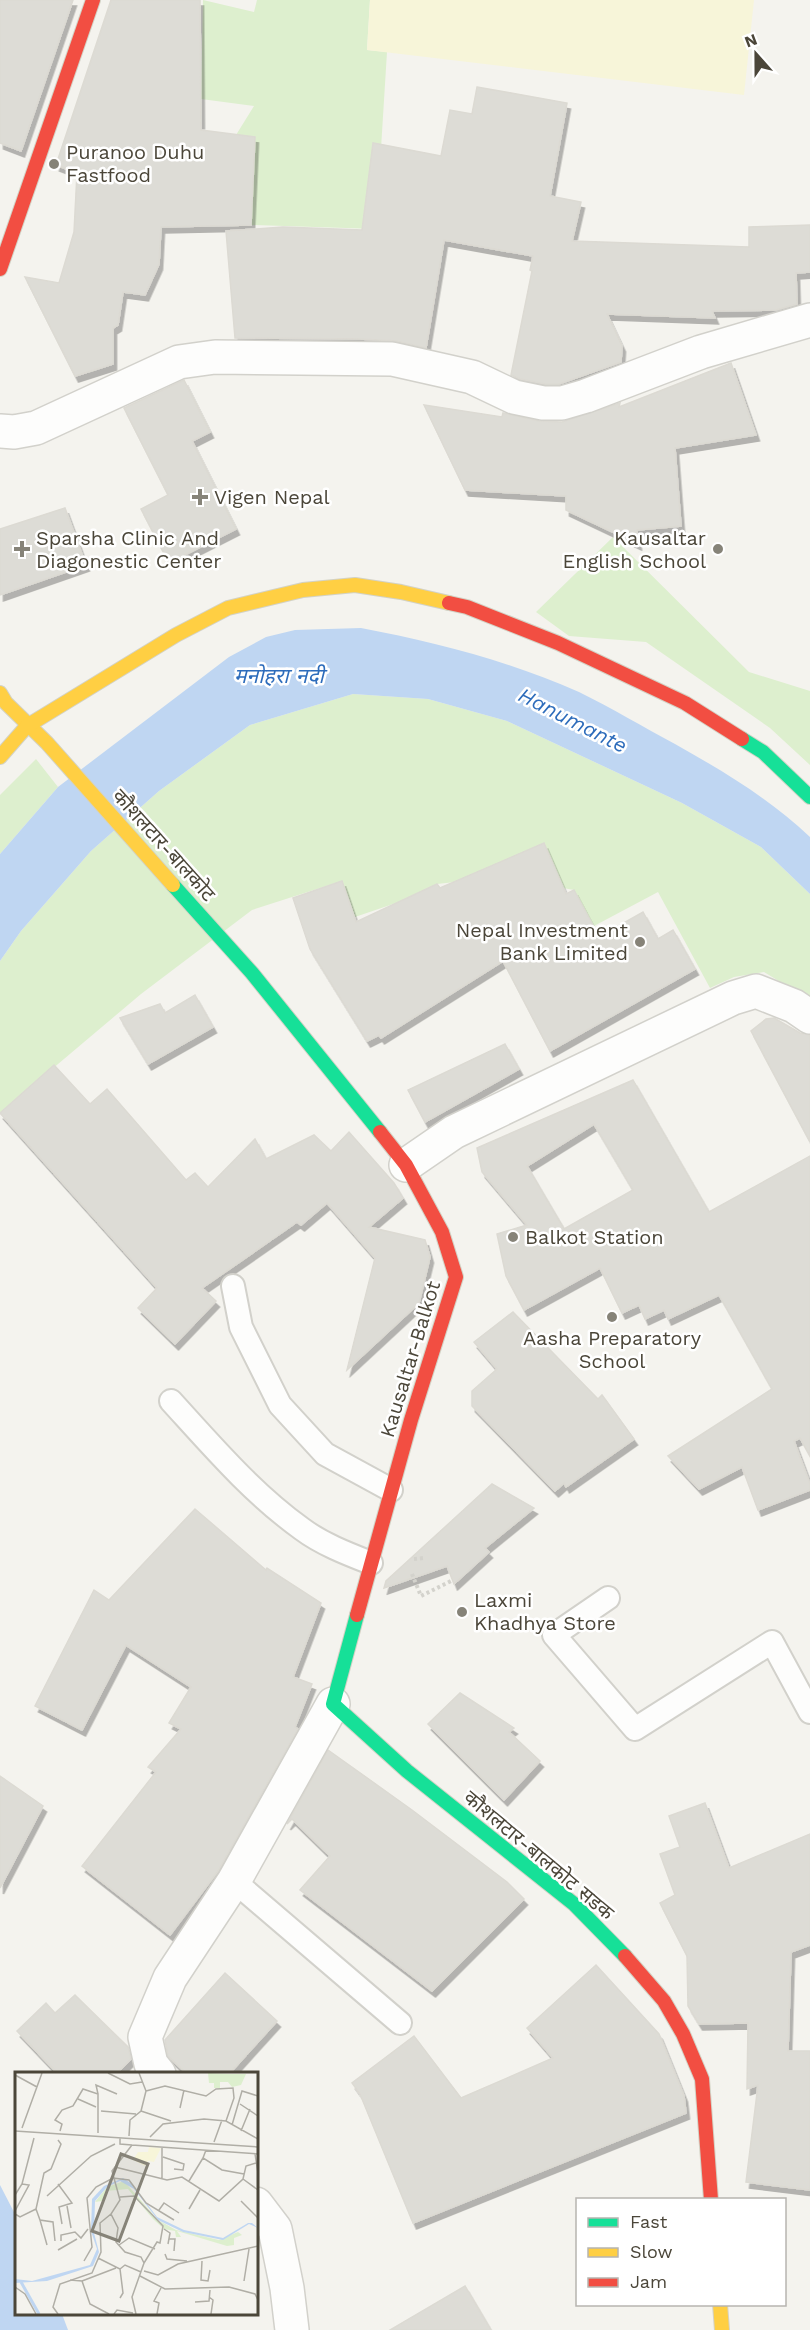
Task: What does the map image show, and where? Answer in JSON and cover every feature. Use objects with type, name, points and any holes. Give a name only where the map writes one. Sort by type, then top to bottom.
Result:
[{"type":"main road","points":[[0,269],[93,0]]},
{"type":"main road","points":[[0,757],[27,726],[166,641],[228,608],[303,590],[355,585],[401,592],[467,607],[558,643],[685,704],[763,752],[810,796]]},
{"type":"main road","name":"कौशलटार-बालकोट","points":[[0,693],[27,726],[47,743],[252,974]]},
{"type":"main road","name":"Kausaltar-Balkot","points":[[252,974],[406,1165],[442,1232],[456,1277],[391,1490],[333,1704]]},
{"type":"main road","name":"कौशलटार-बालकोट सडक","points":[[333,1704],[407,1771],[573,1904],[630,1961],[664,2001],[683,2034],[702,2079],[711,2198]]},
{"type":"main road","points":[[720,2306],[722,2330]]},
{"type":"street","points":[[0,431],[14,432],[36,428],[179,362],[215,357],[392,359],[472,377],[514,397],[543,404],[562,403],[701,352],[810,320]]},
{"type":"street","points":[[406,1165],[454,1132],[733,998],[756,992],[794,1006],[810,1017]]},
{"type":"street","points":[[158,2072],[151,2064],[145,2037],[170,1978],[234,1881],[333,1704]]},
{"type":"street","points":[[258,2207],[275,2229],[287,2288],[292,2330]]},
{"type":"lane","points":[[233,1286],[241,1327],[280,1405],[325,1454],[391,1490]]},
{"type":"lane","points":[[171,1401],[247,1484],[303,1530],[336,1549],[371,1563]]},
{"type":"lane","points":[[608,1598],[554,1635],[634,1729],[772,1642],[810,1712]]},
{"type":"lane","points":[[234,1881],[400,2023]]},
{"type":"path","points":[[410,1569],[421,1596],[453,1580]]},
{"type":"green space","points":[[203,0],[254,12],[257,0],[370,0],[367,50],[387,52],[376,229],[251,225],[255,138],[236,135],[254,106],[201,99]]},
{"type":"green space","points":[[613,537],[749,672],[810,691],[810,765],[770,728],[646,642],[569,636],[536,612]]},
{"type":"green space","points":[[353,694],[428,699],[507,721],[682,803],[761,847],[810,894],[810,1000],[764,972],[734,977],[710,988],[658,892],[594,926],[574,890],[455,882],[437,884],[399,902],[355,917],[342,881],[252,910],[141,994],[0,1113],[0,961],[21,931],[91,851],[159,791],[250,725]]},
{"type":"green space","points":[[36,759],[58,787],[0,854],[0,795]]},
{"type":"sand","points":[[370,0],[754,0],[744,95],[367,50]]},
{"type":"water","name":"मनोहरा नदी","points":[[361,628],[472,654],[553,681],[603,704],[711,765],[746,786],[810,837],[810,894],[761,847],[682,803],[507,721],[428,699],[353,694],[250,725],[159,791],[91,851],[21,931],[0,961],[0,854],[58,787],[229,657],[266,637],[295,630]]},
{"type":"water","points":[[0,2185],[15,2214],[15,2315],[62,2315],[68,2330],[0,2330]]},
{"type":"building","points":[[0,0],[73,0],[21,151],[0,143]]},
{"type":"building","points":[[111,0],[200,0],[201,130],[255,137],[251,225],[161,227],[159,264],[145,295],[123,292],[118,325],[113,328],[113,364],[75,376],[25,277],[59,283],[74,232],[77,173],[56,165]]},
{"type":"building","points":[[477,87],[567,103],[550,196],[581,202],[572,241],[749,247],[749,227],[810,225],[810,272],[796,273],[797,304],[776,310],[712,311],[715,318],[607,314],[622,346],[621,362],[559,384],[545,384],[511,375],[533,256],[444,240],[426,348],[396,341],[359,339],[235,338],[226,231],[283,227],[362,230],[373,143],[441,156],[450,110],[472,114]]},
{"type":"building","points":[[731,363],[756,435],[675,448],[681,526],[637,530],[638,544],[566,510],[566,496],[465,490],[424,405],[502,417],[503,413],[539,421],[562,422],[620,403],[619,407]]},
{"type":"building","points":[[184,380],[210,432],[192,441],[236,529],[169,563],[141,509],[168,495],[124,408]]},
{"type":"building","points":[[65,508],[86,565],[0,595],[0,529]]},
{"type":"building","points":[[544,843],[566,894],[574,890],[599,937],[643,912],[658,939],[673,930],[695,969],[550,1051],[503,961],[381,1038],[379,1035],[367,1041],[310,949],[293,898],[342,881],[356,922],[437,884],[440,888]]},
{"type":"building","points":[[195,995],[213,1027],[148,1064],[120,1018],[160,1004],[165,1013]]},
{"type":"building","points":[[774,1018],[800,1033],[810,1035],[810,1142],[751,1031],[766,1019]]},
{"type":"building","points":[[505,1044],[519,1069],[425,1122],[408,1090]]},
{"type":"building","points":[[54,1065],[90,1104],[107,1089],[186,1180],[195,1173],[208,1187],[255,1139],[266,1159],[314,1135],[331,1151],[349,1132],[394,1183],[403,1198],[369,1227],[425,1240],[430,1257],[419,1303],[347,1370],[375,1258],[327,1203],[301,1225],[297,1222],[202,1288],[216,1301],[175,1344],[138,1308],[157,1288],[0,1113]]},
{"type":"building","points":[[633,1080],[709,1212],[810,1156],[810,1456],[800,1438],[794,1441],[810,1484],[810,1490],[758,1510],[742,1467],[699,1489],[668,1456],[772,1389],[719,1295],[668,1319],[664,1310],[645,1319],[639,1305],[622,1313],[600,1268],[524,1310],[506,1276],[497,1234],[527,1225],[482,1172],[477,1148]],"holes":[[[594,1124],[633,1190],[564,1229],[527,1166]]]},
{"type":"building","points":[[513,1312],[598,1399],[602,1395],[634,1439],[566,1487],[564,1483],[555,1491],[472,1406],[472,1391],[497,1369],[474,1342]]},
{"type":"building","points":[[492,1484],[534,1508],[485,1548],[489,1552],[454,1584],[447,1566],[384,1588],[386,1581]]},
{"type":"building","points":[[195,1509],[266,1570],[267,1568],[321,1603],[293,1677],[312,1684],[295,1727],[298,1729],[218,1871],[170,1935],[82,1866],[156,1772],[148,1767],[181,1729],[169,1723],[191,1687],[126,1645],[82,1730],[35,1706],[94,1590],[109,1600]]},
{"type":"building","points":[[460,1693],[514,1728],[509,1732],[540,1761],[504,1800],[428,1724]]},
{"type":"building","points":[[328,1750],[507,1882],[524,1899],[432,1991],[300,1890],[330,1856],[292,1819],[287,1824]]},
{"type":"building","points":[[0,1776],[43,1806],[0,1888]]},
{"type":"building","points":[[705,1803],[729,1868],[810,1834],[810,1945],[791,1952],[788,2051],[810,2051],[810,2190],[746,2182],[758,2085],[747,2089],[748,2023],[699,2024],[688,2006],[687,1956],[660,1903],[675,1895],[660,1854],[680,1847],[669,1816]]},
{"type":"building","points":[[596,1965],[659,2034],[684,2096],[686,2113],[413,2223],[360,2094],[352,2083],[414,2036],[461,2098],[553,2058],[527,2028]]},
{"type":"building","points":[[225,1973],[277,2021],[231,2072],[185,2072],[168,2056],[165,2040]]},
{"type":"building","points":[[75,1995],[128,2047],[131,2059],[118,2072],[56,2072],[17,2031],[46,2003],[55,2013]]},
{"type":"building","points":[[465,2286],[491,2330],[390,2330]]},
{"type":"traffic: fast","points":[[742,739],[763,752],[810,797]]},
{"type":"traffic: fast","points":[[173,885],[252,973],[380,1132]]},
{"type":"traffic: fast","points":[[357,1615],[333,1704],[407,1771],[574,1904],[625,1956]]},
{"type":"traffic: slow","points":[[0,757],[27,726],[176,635],[228,608],[303,590],[355,585],[449,603]]},
{"type":"traffic: slow","points":[[0,693],[6,703],[47,743],[173,885]]},
{"type":"traffic: slow","points":[[720,2306],[722,2330]]},
{"type":"traffic: jam","points":[[0,269],[93,0]]},
{"type":"traffic: jam","points":[[449,603],[467,607],[558,643],[685,703],[742,739]]},
{"type":"traffic: jam","points":[[357,1615],[411,1420],[456,1277],[442,1232],[406,1165],[380,1132]]},
{"type":"traffic: jam","points":[[625,1956],[664,2001],[683,2034],[702,2079],[711,2198]]},
{"type":"place","name":"Puranoo Duhu Fastfood","points":[[54,164]]},
{"type":"place","name":"Vigen Nepal","points":[[200,497]]},
{"type":"place","name":"Sparsha Clinic And Diagonestic Center","points":[[22,549]]},
{"type":"place","name":"Kausaltar English School","points":[[718,549]]},
{"type":"place","name":"Nepal Investment Bank Limited","points":[[640,942]]},
{"type":"place","name":"Balkot Station","points":[[513,1237]]},
{"type":"place","name":"Aasha Preparatory School","points":[[612,1317]]},
{"type":"place","name":"Laxmi Khadhya Store","points":[[462,1612]]},
{"type":"water label","name":"Hanumante","points":[[573,720]]}]
